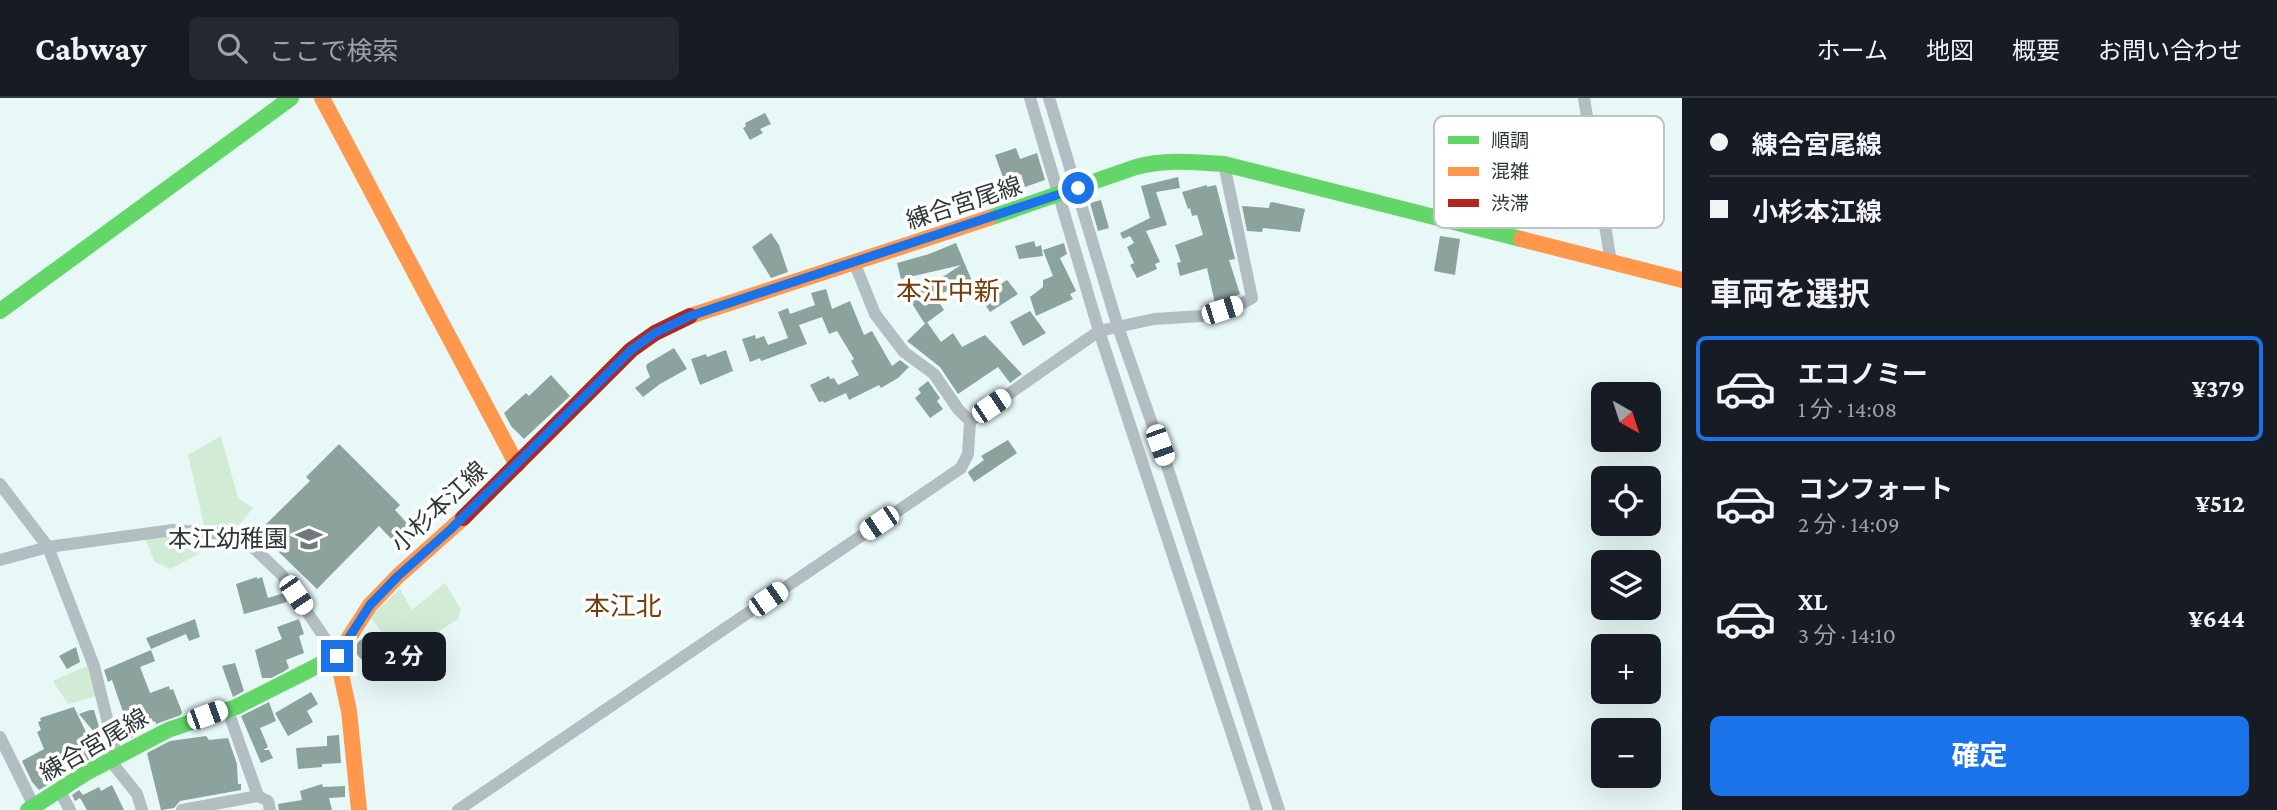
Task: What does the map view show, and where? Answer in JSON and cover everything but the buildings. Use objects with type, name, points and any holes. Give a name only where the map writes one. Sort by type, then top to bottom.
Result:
[{"type":"main road","points":[[0,311],[291,98]]},
{"type":"main road","name":"小杉本江線","points":[[322,98],[517,465],[370,605],[337,656]]},
{"type":"main road","name":"練合宮尾線","points":[[517,465],[631,350],[655,333],[690,316],[1148,164],[1182,161],[1224,164],[1434,217]]},
{"type":"main road","name":"練合宮尾線","points":[[1477,228],[1682,280]]},
{"type":"main road","points":[[337,656],[349,710],[359,810]]},
{"type":"main road","name":"練合宮尾線","points":[[31,808],[114,758],[168,730],[226,708],[236,707],[337,656]]},
{"type":"street","points":[[1030,98],[1099,331],[1257,810]]},
{"type":"street","points":[[1049,98],[1118,327],[1168,469],[1279,810]]},
{"type":"street","points":[[1584,98],[1587,116]]},
{"type":"street","points":[[970,421],[1099,331],[1154,319],[1202,316],[1252,298],[1224,164]]},
{"type":"street","points":[[1605,228],[1611,262]]},
{"type":"street","points":[[458,810],[961,468],[968,454],[970,421],[958,409],[934,374],[904,352],[875,314],[854,262]]},
{"type":"street","points":[[0,484],[48,547],[94,666],[114,747],[113,764],[137,793],[142,810]]},
{"type":"street","points":[[0,560],[48,547],[173,530],[240,535],[282,575],[337,656]]},
{"type":"street","points":[[226,708],[258,796]]},
{"type":"street","points":[[0,737],[31,808]]},
{"type":"street","points":[[59,790],[70,810]]},
{"type":"street","points":[[182,810],[258,796],[268,801],[270,810]]},
{"type":"green space","points":[[221,436],[238,498],[253,508],[239,525],[204,525],[188,455]]},
{"type":"green space","points":[[191,533],[198,554],[170,569],[155,562],[145,539]]},
{"type":"green space","points":[[445,583],[461,610],[458,619],[399,657],[370,616],[400,589],[412,610]]},
{"type":"green space","points":[[89,665],[97,696],[68,704],[53,681]]},
{"type":"traffic: fast","points":[[0,311],[291,98]]},
{"type":"traffic: fast","points":[[989,218],[1136,167],[1169,162],[1224,164],[1434,217]]},
{"type":"traffic: fast","points":[[1477,228],[1521,239]]},
{"type":"traffic: fast","points":[[28,810],[86,773],[168,730],[236,707],[337,656]]},
{"type":"traffic: slow","points":[[322,98],[517,465]]},
{"type":"traffic: slow","points":[[690,316],[989,218]]},
{"type":"traffic: slow","points":[[1521,239],[1682,280]]},
{"type":"traffic: slow","points":[[359,810],[349,711],[337,656],[370,605],[463,518]]},
{"type":"traffic: jam","points":[[463,518],[631,350],[655,333],[690,316]]},
{"type":"place","name":"本江幼稚園","points":[[309,539]]},
{"type":"district","name":"本江中新","points":[[948,291]]},
{"type":"district","name":"本江北","points":[[623,606]]},
{"type":"route","points":[[337,656],[370,605],[398,576],[517,465],[631,350],[655,333],[690,316],[1078,188]]}]
